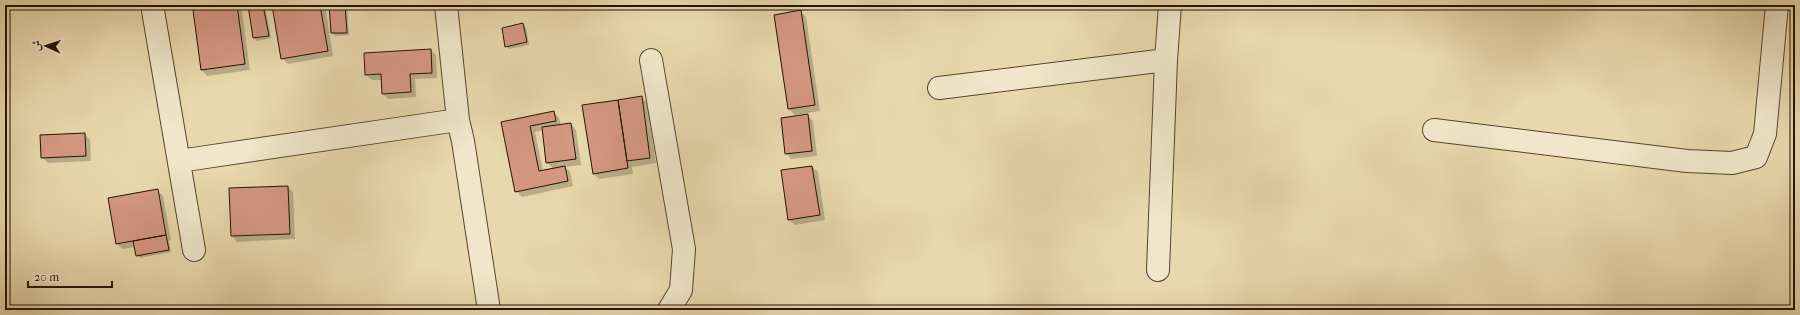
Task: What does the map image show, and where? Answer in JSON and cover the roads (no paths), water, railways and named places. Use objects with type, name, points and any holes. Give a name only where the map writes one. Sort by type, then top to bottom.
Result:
[{"type":"street","points":[[152,5],[194,250]]},
{"type":"street","points":[[446,5],[458,120],[463,141],[489,310]]},
{"type":"street","points":[[1158,270],[1166,60],[1170,5]]},
{"type":"street","points":[[1434,130],[1687,161],[1732,163],[1756,157],[1765,134],[1777,5]]},
{"type":"street","points":[[651,60],[684,249],[681,290],[669,310]]},
{"type":"street","points":[[939,88],[1166,60]]},
{"type":"street","points":[[179,161],[458,120]]}]
